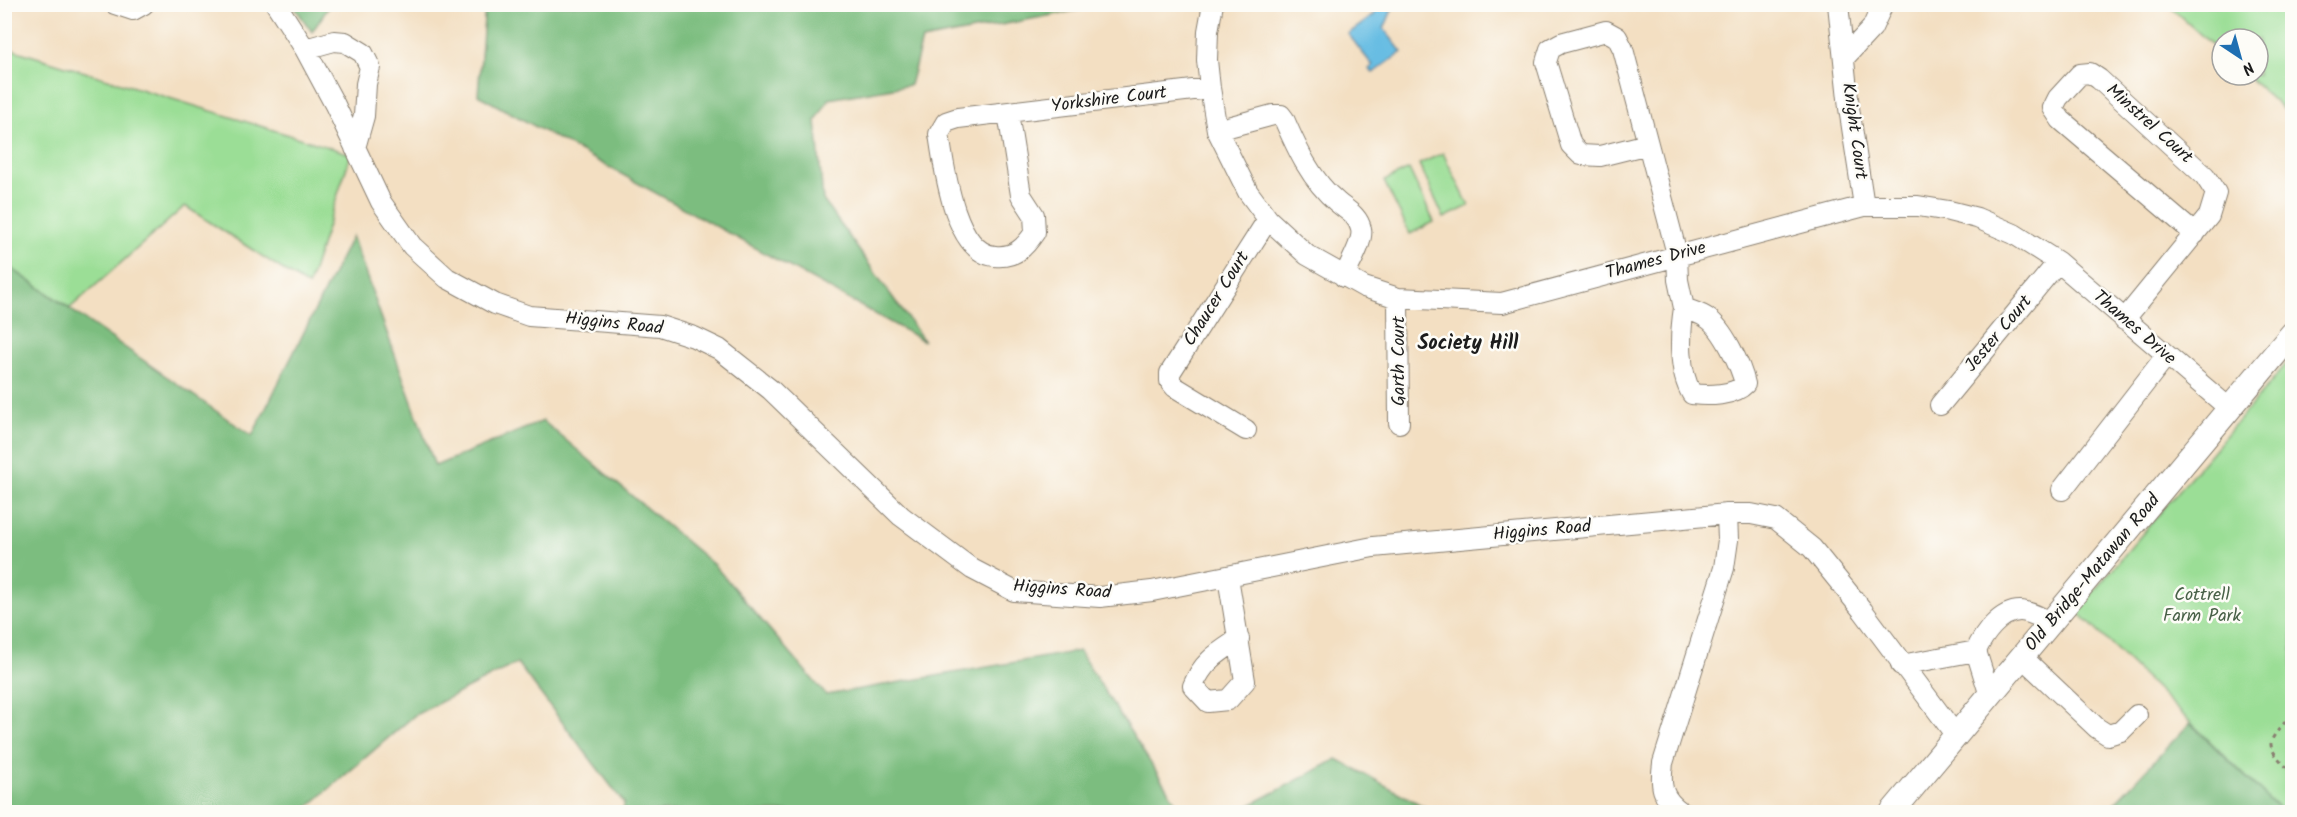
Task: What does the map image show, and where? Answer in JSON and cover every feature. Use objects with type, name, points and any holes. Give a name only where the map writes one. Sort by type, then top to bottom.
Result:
[{"type":"main road","name":"Old Bridge-Matawan Road","points":[[1892,813],[2292,334]]},
{"type":"street","points":[[115,4],[133,10],[144,4]]},
{"type":"street","name":"Higgins Road","points":[[276,4],[305,49],[335,105],[381,202],[412,246],[447,278],[495,304],[529,316],[660,326],[719,348],[771,390],[901,516],[972,569],[1014,591],[1100,597],[1152,591],[1228,577],[1293,561],[1373,547],[1727,514],[1751,514],[1776,519],[1812,548],[1957,737]]},
{"type":"street","name":"Thames Drive","points":[[1213,4],[1208,31],[1210,88],[1217,130],[1238,174],[1268,219],[1307,255],[1364,287],[1398,298],[1502,303],[1677,254],[1864,206],[1918,206],[1977,218],[2014,234],[2058,262],[2230,409]]},
{"type":"street","name":"Knight Court","points":[[1838,4],[1864,206]]},
{"type":"street","name":"Knight Court","points":[[1845,57],[1872,28],[1882,4]]},
{"type":"street","points":[[1648,144],[1600,156],[1581,155],[1571,145],[1546,62],[1550,49],[1561,43],[1606,31],[1617,37],[1623,49],[1677,254],[1678,280],[1684,308],[1680,336],[1687,386],[1692,394],[1702,395],[1739,391],[1745,384],[1742,372],[1719,331],[1707,318],[1684,308]]},
{"type":"street","points":[[305,49],[334,41],[345,42],[363,53],[370,67],[366,84],[364,116],[355,148]]},
{"type":"street","name":"Minstrel Court","points":[[2124,320],[2195,234],[2209,216],[2216,194],[2205,176],[2099,79],[2090,73],[2080,74],[2058,98],[2053,108],[2061,120],[2195,234]]},
{"type":"street","name":"Yorkshire Court","points":[[1008,113],[1021,195],[1034,215],[1035,232],[1024,248],[1006,257],[986,255],[973,243],[951,202],[939,134],[946,122],[958,118],[1210,88]]},
{"type":"street","points":[[1217,130],[1273,115],[1281,115],[1300,156],[1317,181],[1358,219],[1362,237],[1344,277]]},
{"type":"street","name":"Chaucer Court","points":[[1246,430],[1175,387],[1170,381],[1170,374],[1268,219]]},
{"type":"street","name":"Jester Court","points":[[1940,405],[2058,262]]},
{"type":"street","name":"Garth Court","points":[[1398,298],[1399,423]]},
{"type":"street","points":[[2062,490],[2166,356]]},
{"type":"street","points":[[1681,813],[1668,802],[1661,784],[1663,763],[1724,568],[1728,540],[1727,514]]},
{"type":"street","points":[[1228,577],[1239,639]]},
{"type":"street","points":[[1990,696],[1976,651],[1982,638],[2005,615],[2021,611],[2052,623]]},
{"type":"street","points":[[1901,665],[1976,651]]},
{"type":"street","points":[[2023,658],[2097,728],[2108,735],[2121,731],[2137,715]]},
{"type":"path","points":[[2292,714],[2273,736],[2270,744],[2271,751],[2292,773]]},
{"type":"green space","points":[[293,5],[330,5],[312,32]]},
{"type":"green space","points":[[480,5],[1105,5],[922,40],[910,85],[829,99],[816,121],[823,200],[924,341],[478,95],[485,6]]},
{"type":"green space","points":[[2168,5],[2292,5],[2292,118],[2259,87],[2270,87],[2270,27],[2210,27],[2210,43]]},
{"type":"green space","points":[[4,47],[351,154],[308,286],[185,206],[70,308],[5,264]]},
{"type":"green space","points":[[1443,153],[1469,206],[1444,218],[1419,164]]},
{"type":"green space","points":[[1409,169],[1434,222],[1410,234],[1384,181]]},
{"type":"green space","points":[[352,236],[435,466],[543,421],[714,565],[826,695],[1079,651],[1182,812],[623,812],[624,803],[517,663],[415,715],[302,812],[5,812],[5,264],[252,436]]},
{"type":"green space","name":"Cottrell Farm Park","points":[[2292,357],[2292,812],[2282,812],[2077,611]]},
{"type":"green space","points":[[2190,723],[2282,812],[2106,812]]},
{"type":"green space","points":[[1337,759],[1434,812],[1237,812]]},
{"type":"water","points":[[1378,5],[1394,5],[1384,29],[1402,52],[1373,73],[1369,69],[1373,66],[1348,34],[1374,15]]},
{"type":"district","name":"Society Hill","points":[[1468,344]]}]
